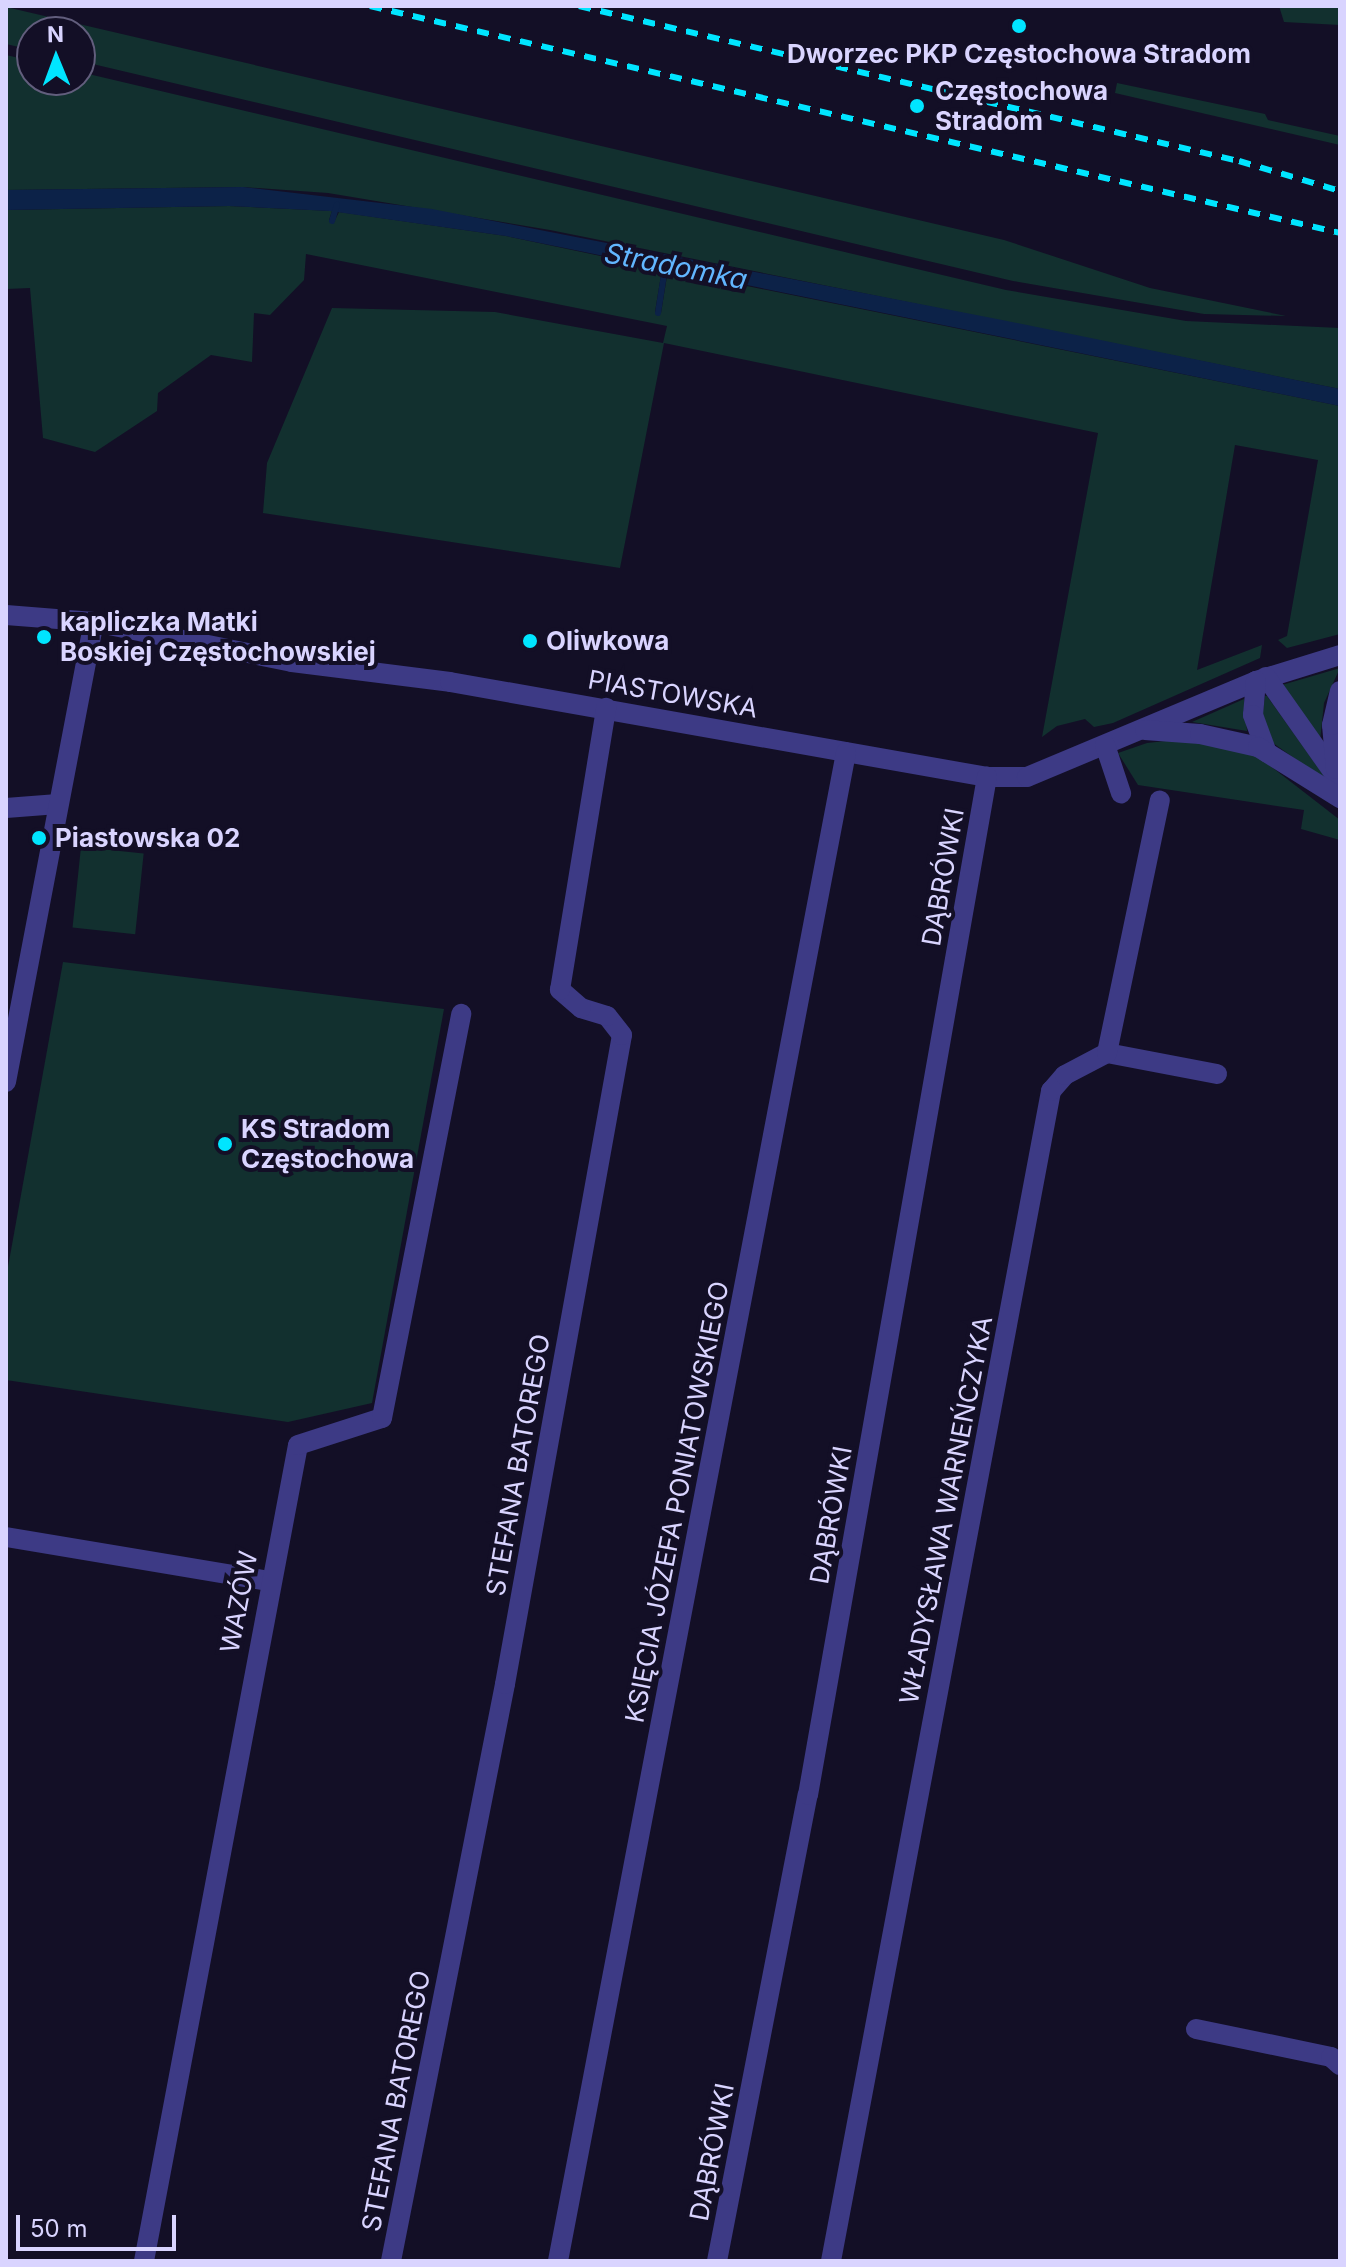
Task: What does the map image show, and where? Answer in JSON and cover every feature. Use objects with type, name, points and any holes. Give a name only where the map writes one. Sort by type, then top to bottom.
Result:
[{"type":"street","name":"PIASTOWSKA","points":[[6,615],[94,622],[292,662],[606,708],[987,777],[1027,777],[1261,679],[1340,655]]},
{"type":"street","points":[[6,1082],[94,622]]},
{"type":"street","points":[[1261,679],[1253,715],[1267,753]]},
{"type":"street","points":[[1261,679],[1339,786]]},
{"type":"street","points":[[1339,786],[1331,736],[1340,691]]},
{"type":"street","name":"STEFANA BATOREGO","points":[[391,2261],[505,1684],[622,1035],[607,1016],[581,1008],[560,990],[606,708]]},
{"type":"street","points":[[1141,729],[1230,739],[1339,786]]},
{"type":"street","points":[[1105,745],[1121,793]]},
{"type":"street","name":"KSIĘCIA JÓZEFA PONIATOWSKIEGO","points":[[558,2261],[846,752]]},
{"type":"street","name":"DĄBRÓWKI","points":[[717,2261],[808,1795],[987,777]]},
{"type":"street","points":[[1160,800],[1119,1016],[1107,1053],[1217,1074]]},
{"type":"street","points":[[6,808],[58,804]]},
{"type":"street","name":"WAZÓW","points":[[144,2261],[269,1581],[298,1445],[382,1418],[461,1014]]},
{"type":"street","name":"WŁADYSŁAWA WARNEŃCZYKA","points":[[831,2261],[1051,1091],[1065,1075],[1107,1053]]},
{"type":"street","points":[[6,1537],[269,1581]]},
{"type":"street","points":[[1196,2029],[1331,2057],[1340,2065]]},
{"type":"green space","points":[[1279,6],[1340,6],[1340,25],[1284,22]]},
{"type":"green space","points":[[6,7],[45,16],[16,16],[16,46],[6,44]]},
{"type":"green space","points":[[96,28],[1004,240],[1150,288],[1286,316],[1204,314],[1013,281],[96,65]]},
{"type":"green space","points":[[6,55],[16,57],[16,96],[96,96],[96,76],[1006,290],[1186,321],[1340,328],[1340,389],[550,230],[328,193],[243,187],[6,190]]},
{"type":"green space","points":[[1117,83],[1265,114],[1268,120],[1340,136],[1340,145],[1115,93]]},
{"type":"green space","points":[[229,206],[332,211],[329,220],[334,222],[339,212],[506,236],[662,269],[655,312],[661,313],[668,270],[1340,406],[1340,634],[1287,648],[1278,640],[1287,636],[1318,460],[1235,445],[1197,670],[1262,645],[1260,658],[1113,723],[1094,727],[1085,719],[1057,726],[1042,737],[1098,433],[664,343],[620,568],[263,513],[267,463],[332,308],[495,312],[663,343],[667,326],[306,254],[304,280],[270,315],[254,313],[252,362],[211,355],[158,393],[157,411],[95,452],[43,438],[30,288],[6,289],[6,210]]},
{"type":"green space","points":[[1340,668],[1324,703],[1320,741],[1282,685]]},
{"type":"green space","points":[[1265,696],[1329,783],[1273,743],[1262,719]]},
{"type":"green space","points":[[1244,699],[1247,731],[1192,722]]},
{"type":"green space","points":[[1185,739],[1251,751],[1340,820],[1340,840],[1301,829],[1304,810],[1138,785],[1118,753],[1147,743]]},
{"type":"green space","points":[[81,847],[144,854],[135,934],[73,928]]},
{"type":"green space","name":"KS Stradom Częstochowa","points":[[63,962],[444,1009],[372,1403],[288,1422],[6,1380],[6,1278]]},
{"type":"water","name":"Stradomka","points":[[243,187],[432,209],[1002,320],[1340,389],[1340,406],[506,236],[330,211],[229,206],[6,210],[6,190]]},
{"type":"waterway","points":[[332,221],[337,205]]},
{"type":"waterway","name":"Stradomka","points":[[658,313],[666,262]]},
{"type":"railway","points":[[370,6],[1340,233]]},
{"type":"railway","points":[[579,6],[1239,161],[1340,191]]},
{"type":"place","name":"Dworzec PKP Częstochowa Stradom","points":[[1019,26]]},
{"type":"place","name":"Częstochowa Stradom","points":[[917,106]]},
{"type":"place","name":"kapliczka Matki Boskiej Częstochowskiej","points":[[44,637]]},
{"type":"place","name":"Oliwkowa","points":[[530,641]]},
{"type":"place","name":"Piastowska 02","points":[[39,838]]},
{"type":"place","name":"KS Stradom Częstochowa","points":[[225,1144]]}]
